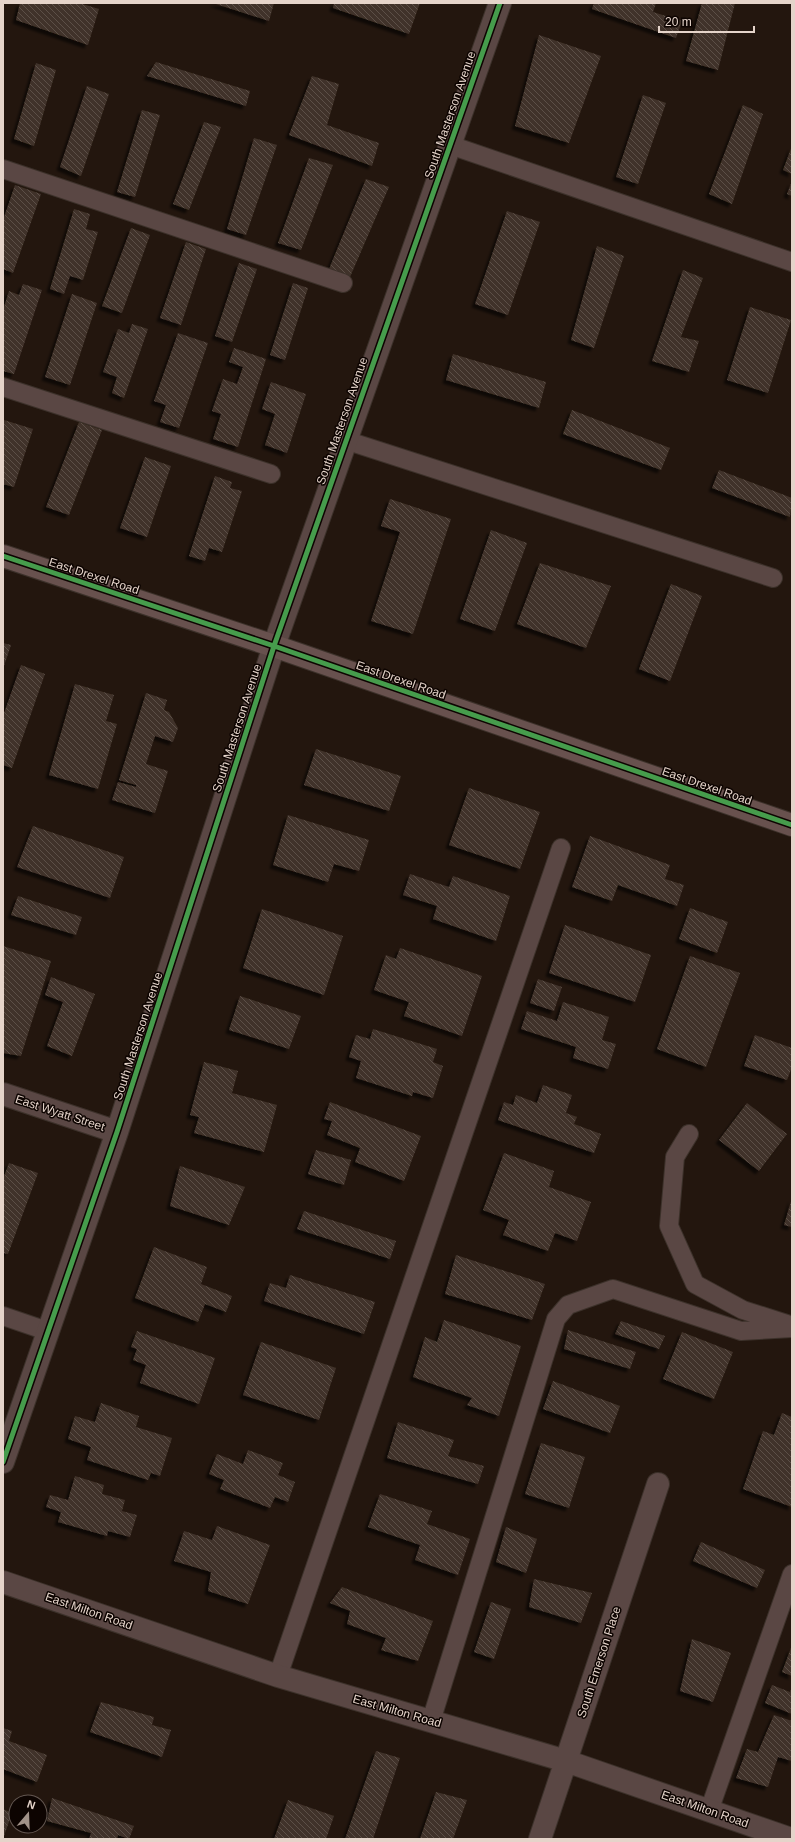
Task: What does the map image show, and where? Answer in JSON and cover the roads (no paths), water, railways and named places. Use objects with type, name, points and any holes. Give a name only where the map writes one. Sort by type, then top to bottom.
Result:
[{"type":"street","name":"South Masterson Avenue","points":[[3,1462],[117,1132],[274,646],[500,3]]},
{"type":"street","name":"East Drexel Road","points":[[3,556],[274,646],[792,825]]},
{"type":"street","name":"East Wyatt Street","points":[[3,1094],[117,1132]]},
{"type":"street","name":"South Emerson Place","points":[[540,1839],[658,1484]]},
{"type":"street","name":"East Milton Road","points":[[3,1582],[278,1676],[566,1761],[791,1839]]},
{"type":"lane","points":[[450,145],[792,262]]},
{"type":"lane","points":[[3,169],[343,283]]},
{"type":"lane","points":[[3,387],[271,474]]},
{"type":"lane","points":[[346,440],[773,578]]},
{"type":"lane","points":[[278,1676],[561,848]]},
{"type":"lane","points":[[689,1134],[675,1157],[669,1226],[695,1284],[743,1310],[792,1327]]},
{"type":"lane","points":[[431,1721],[556,1319],[568,1305],[613,1289],[741,1330],[792,1327]]},
{"type":"lane","points":[[3,1316],[47,1331]]},
{"type":"lane","points":[[709,1811],[792,1574]]}]
